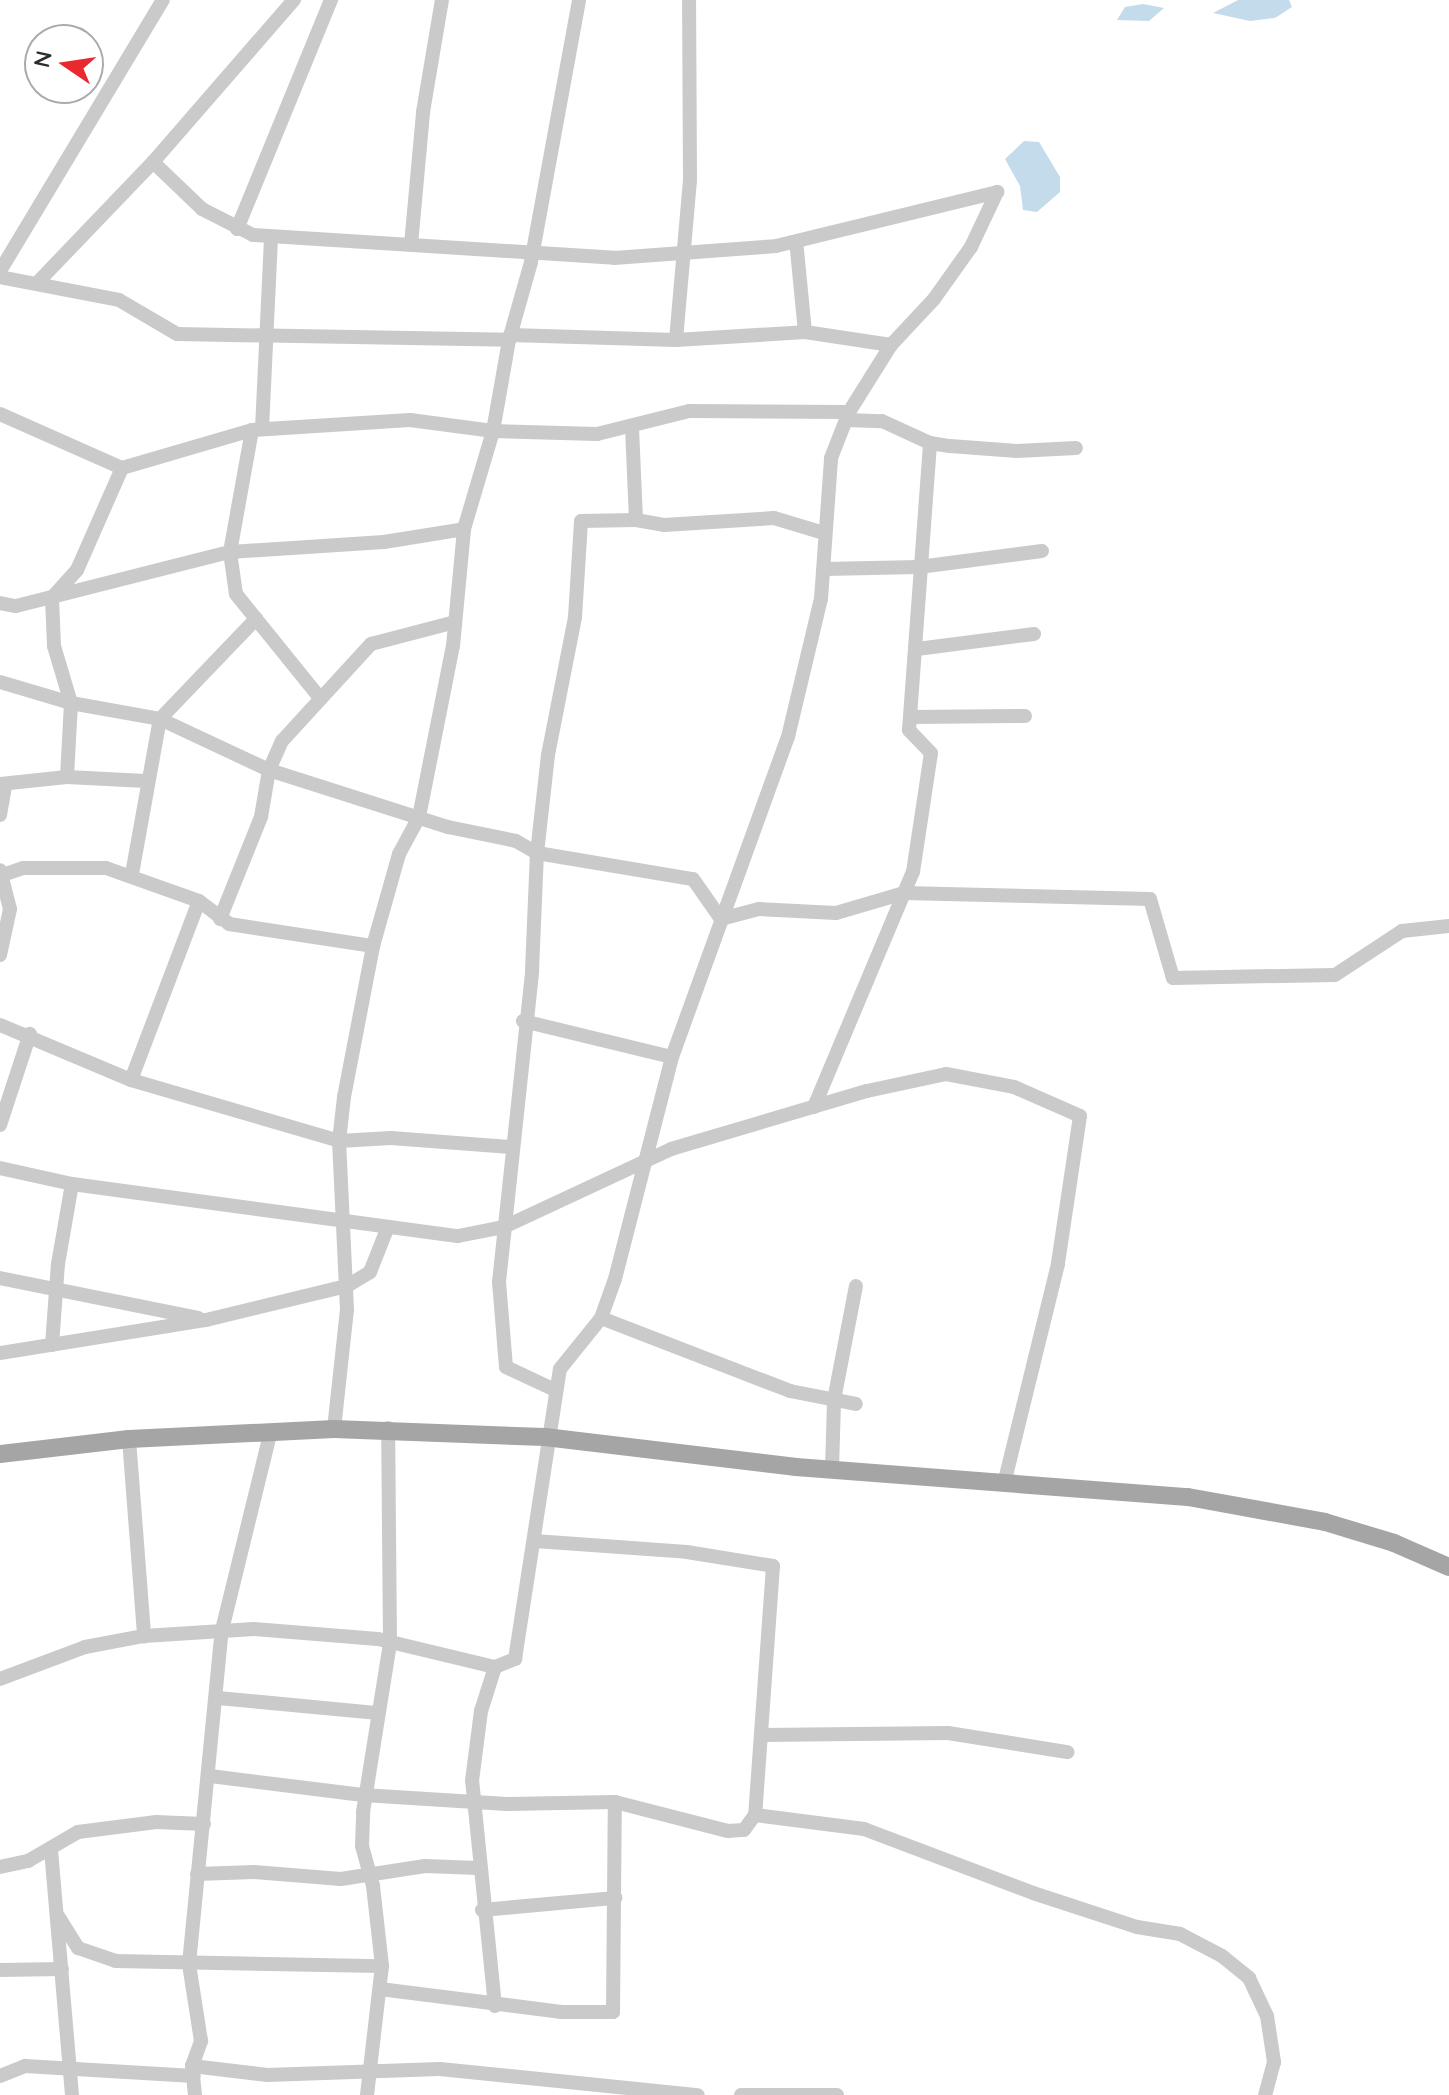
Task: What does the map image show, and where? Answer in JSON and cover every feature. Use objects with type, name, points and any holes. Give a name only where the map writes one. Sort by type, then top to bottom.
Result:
[{"type":"main road","points":[[0,1454],[129,1439],[334,1429],[388,1428],[545,1437],[832,1469],[1005,1479],[1188,1497],[1325,1522],[1394,1543],[1449,1567]]},
{"type":"street","points":[[163,0],[0,274],[119,300],[177,334],[676,340],[805,332],[891,345]]},
{"type":"street","points":[[39,281],[153,162],[294,0]]},
{"type":"street","points":[[237,229],[331,0]]},
{"type":"street","points":[[411,245],[423,112],[442,0]]},
{"type":"street","points":[[334,1429],[347,1286],[341,1221],[339,1141],[373,946],[399,854],[419,817],[455,622],[464,529],[493,431],[510,338],[533,251],[579,0]]},
{"type":"street","points":[[676,340],[685,254],[689,0]]},
{"type":"street","points":[[0,1679],[85,1647],[144,1636],[222,1630],[301,1629],[390,1643],[495,1667],[515,1659],[535,1541],[545,1437],[560,1369],[601,1318],[672,1057],[788,737],[824,569],[831,458],[848,416],[891,345],[934,299],[971,247],[997,192],[796,241],[685,254],[614,258],[271,238],[237,229],[184,195],[153,162]]},
{"type":"street","points":[[271,238],[257,430],[230,552],[236,594],[319,697]]},
{"type":"street","points":[[796,241],[805,332]]},
{"type":"street","points":[[0,414],[122,468],[257,430],[410,420],[493,431],[597,434],[632,428],[689,411],[848,416],[882,421],[930,443],[1017,451],[1076,448]]},
{"type":"street","points":[[632,428],[636,520]]},
{"type":"street","points":[[814,1107],[913,872],[931,753],[909,730],[930,443]]},
{"type":"street","points":[[67,777],[71,703],[54,646],[52,598],[77,570],[122,468]]},
{"type":"street","points":[[555,1390],[506,1367],[499,1282],[523,1021],[532,971],[537,853],[548,755],[575,617],[581,521],[636,520],[664,525],[774,518],[824,533]]},
{"type":"street","points":[[0,603],[16,606],[230,552],[384,542],[464,529]]},
{"type":"street","points":[[824,569],[919,567],[1042,551]]},
{"type":"street","points":[[132,874],[146,781],[160,719],[256,619]]},
{"type":"street","points":[[220,919],[261,817],[269,770],[282,741],[319,697],[371,644],[455,622]]},
{"type":"street","points":[[917,649],[1034,634]]},
{"type":"street","points":[[0,682],[71,703],[160,719],[269,770],[419,817],[516,841],[537,853],[693,879],[721,919]]},
{"type":"street","points":[[910,717],[1025,716]]},
{"type":"street","points":[[0,815],[3,785],[67,777],[146,781]]},
{"type":"street","points":[[0,955],[10,909],[0,874],[23,868],[106,868],[132,874],[199,901],[220,919],[373,946]]},
{"type":"street","points":[[721,919],[759,909],[836,913],[904,893],[1150,899],[1173,978],[1335,975],[1402,931],[1449,926]]},
{"type":"street","points":[[131,1080],[199,901]]},
{"type":"street","points":[[523,1021],[672,1057]]},
{"type":"street","points":[[0,1025],[30,1034],[131,1080],[339,1141],[391,1138],[511,1147]]},
{"type":"street","points":[[0,1125],[30,1034]]},
{"type":"street","points":[[0,1168],[72,1184],[387,1229],[458,1236],[504,1227],[588,1192],[647,1158],[814,1107],[946,1074],[1014,1087],[1080,1116],[1058,1264],[1005,1479]]},
{"type":"street","points":[[52,1345],[55,1288],[72,1184]]},
{"type":"street","points":[[0,1353],[206,1320],[347,1286],[370,1272],[387,1229]]},
{"type":"street","points":[[0,1278],[206,1320]]},
{"type":"street","points":[[832,1469],[834,1400],[856,1286]]},
{"type":"street","points":[[601,1318],[790,1391],[856,1404]]},
{"type":"street","points":[[367,2095],[367,2071],[382,1966],[362,1846],[363,1812],[370,1795],[378,1713],[390,1643],[388,1428]]},
{"type":"street","points":[[195,2095],[193,2071],[201,2041],[189,1964],[218,1698],[222,1630],[271,1431]]},
{"type":"street","points":[[129,1439],[144,1636]]},
{"type":"street","points":[[210,1776],[370,1795],[476,1802],[615,1802],[728,1831],[744,1830],[755,1815],[773,1566],[687,1552],[535,1541]]},
{"type":"street","points":[[495,1667],[472,1758],[478,1868],[495,2006]]},
{"type":"street","points":[[218,1698],[378,1713]]},
{"type":"street","points":[[761,1735],[948,1733],[1067,1752]]},
{"type":"street","points":[[380,1989],[495,2006],[613,2012],[615,1802]]},
{"type":"street","points":[[755,1815],[864,1829],[1033,1893],[1137,1927],[1180,1934],[1222,1956],[1249,1978],[1267,2016],[1274,2062],[1265,2095]]},
{"type":"street","points":[[0,1867],[51,1850],[78,1832],[156,1822],[204,1824]]},
{"type":"street","points":[[51,1850],[62,1969],[63,2022],[72,2095]]},
{"type":"street","points":[[197,1874],[369,1877],[425,1866],[478,1868]]},
{"type":"street","points":[[482,1910],[615,1898]]},
{"type":"street","points":[[58,1916],[78,1948],[115,1961],[382,1966]]},
{"type":"street","points":[[0,1970],[62,1969]]},
{"type":"street","points":[[0,2076],[25,2066],[267,2075],[440,2069],[698,2095]]},
{"type":"street","points":[[527,2095],[530,2077]]},
{"type":"street","points":[[741,2095],[837,2095]]},
{"type":"water","points":[[1238,0],[1289,0],[1292,7],[1275,18],[1250,21],[1213,13]]},
{"type":"water","points":[[1143,4],[1164,8],[1149,21],[1117,20],[1125,7]]},
{"type":"water","points":[[1024,141],[1039,142],[1060,177],[1060,192],[1037,212],[1023,210],[1020,186],[1005,159]]}]
